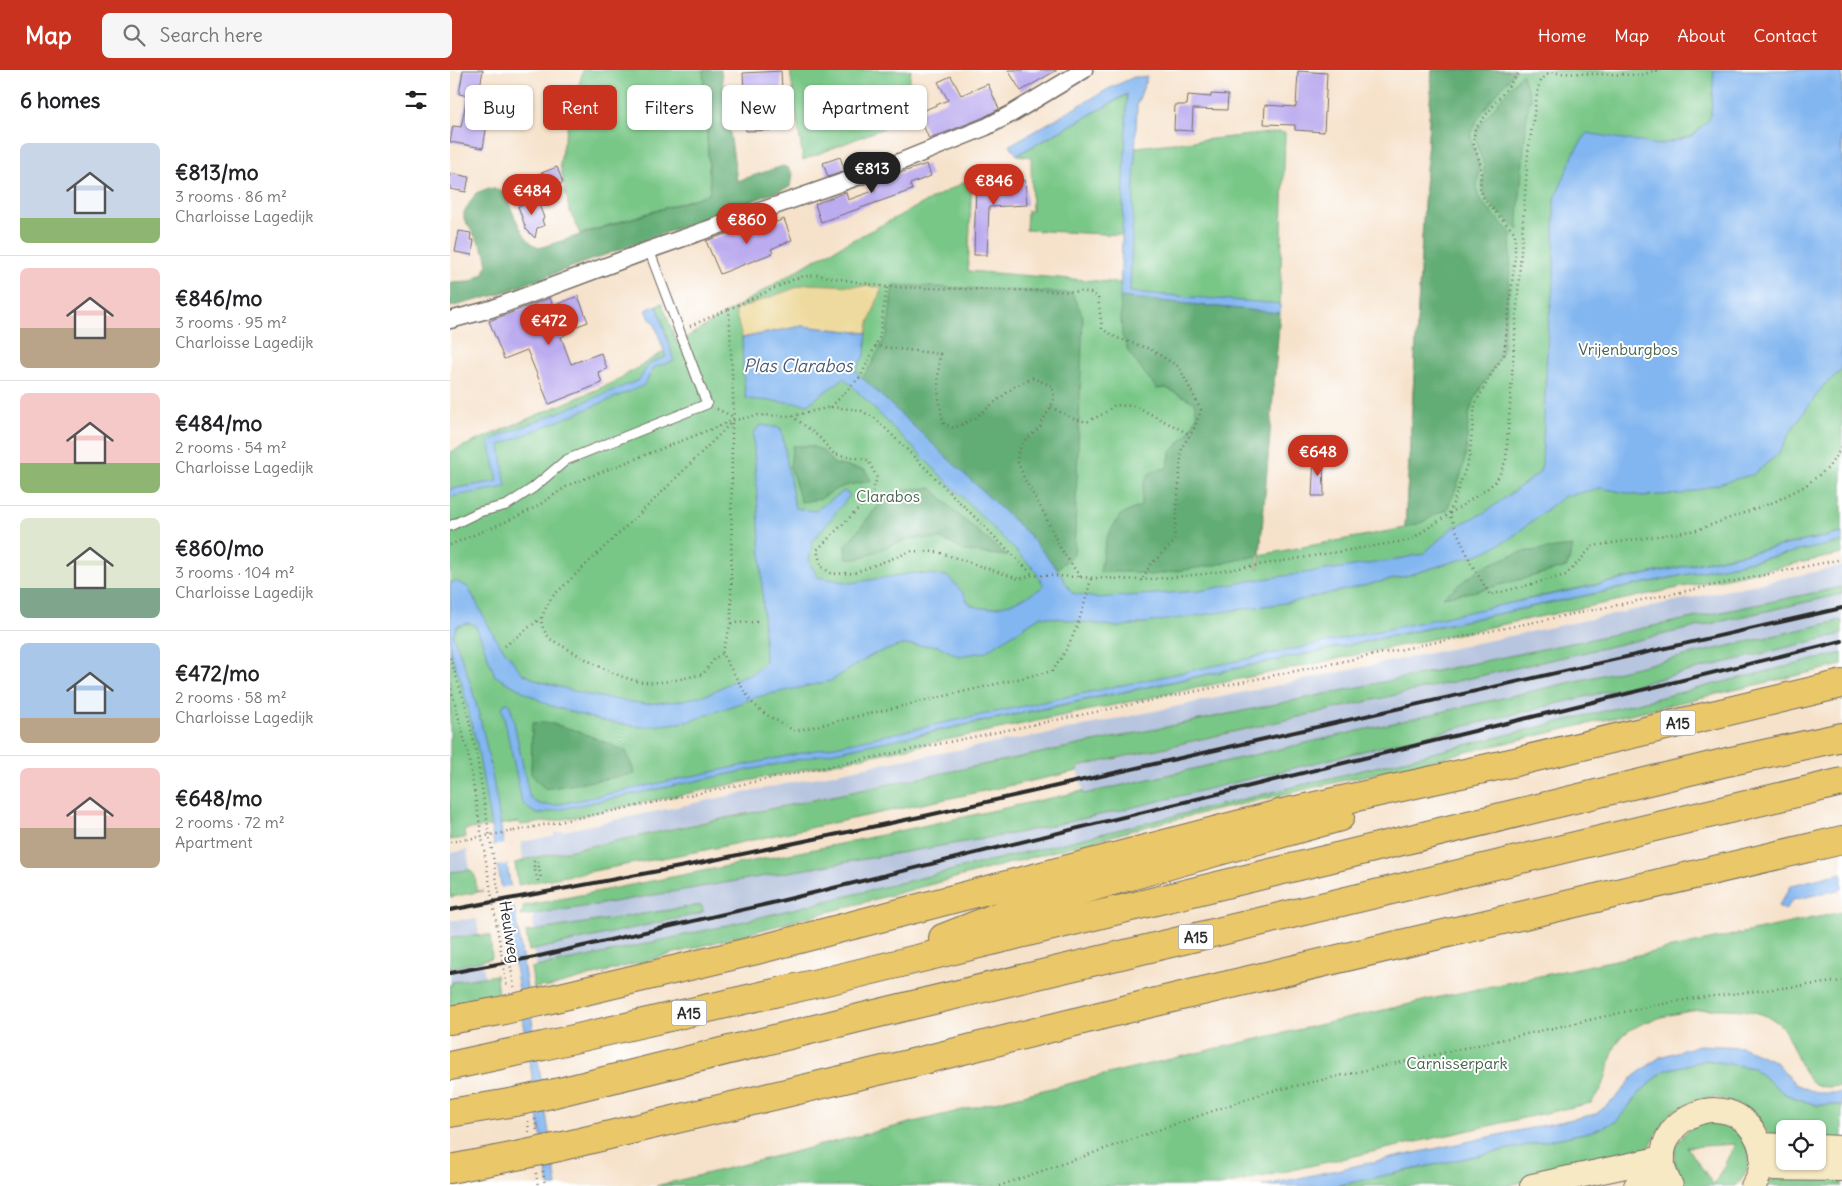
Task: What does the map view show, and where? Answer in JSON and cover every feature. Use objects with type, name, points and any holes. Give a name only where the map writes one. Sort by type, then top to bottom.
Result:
[{"type":"highway","name":"A15","points":[[450,1020],[507,998],[539,1002],[769,947],[1279,814],[1515,762],[1842,684]]},
{"type":"highway","name":"A15","points":[[450,1066],[834,979],[1727,762],[1842,737]]},
{"type":"highway","name":"A15","points":[[834,979],[1004,914],[1109,882],[1309,827],[1515,762]]},
{"type":"highway","name":"A15","points":[[450,1113],[526,1112],[551,1094],[871,1015],[1842,782]]},
{"type":"highway","points":[[450,1169],[538,1151],[899,1066],[1158,1002],[1842,840]]},
{"type":"main road","points":[[1667,1174],[1667,1139],[1678,1123],[1700,1111],[1712,1109],[1725,1111],[1737,1116],[1747,1123],[1755,1134],[1760,1145],[1757,1177],[1842,1169]]},
{"type":"main road","points":[[1760,1145],[1776,1146]]},
{"type":"main road","points":[[1826,1147],[1842,1148]]},
{"type":"main road","points":[[1532,1186],[1667,1174]]},
{"type":"main road","points":[[1636,1186],[1667,1174]]},
{"type":"street","points":[[450,320],[491,309],[649,250],[887,167],[986,127],[1084,70]]},
{"type":"lane","points":[[450,526],[479,512],[507,506],[533,488],[566,460],[707,404],[649,250]]},
{"type":"path","points":[[1521,70],[1474,129],[1473,142],[1481,166],[1480,188],[1484,200],[1515,233],[1515,256],[1504,355],[1475,404],[1469,459],[1448,514],[1490,595],[1566,575],[1593,546],[1697,530],[1774,502],[1804,486],[1828,468],[1842,447]]},
{"type":"path","points":[[792,416],[818,436],[834,454],[868,460],[877,478],[870,496],[818,550],[820,566],[832,574],[854,573],[912,551],[938,552],[1019,579],[1033,574],[1091,579],[1142,580],[1204,574],[1410,540],[1487,489],[1497,480],[1506,460],[1528,153],[1536,93],[1541,81],[1546,75],[1555,73],[1640,75],[1659,70]]},
{"type":"path","points":[[680,331],[799,277],[817,275],[887,287],[1089,292],[1098,297],[1102,329],[1117,338],[1150,350],[1179,367],[1201,410],[1191,435],[1182,447],[1174,542],[1150,565],[1142,580]]},
{"type":"path","points":[[831,407],[862,376],[879,338],[887,287]]},
{"type":"path","points":[[505,646],[541,618],[551,598],[657,497],[732,421],[734,417],[729,309]]},
{"type":"path","points":[[875,346],[940,354],[937,380],[938,403],[944,424],[954,428],[975,418],[1014,387],[1033,378],[1052,386],[1054,398],[1051,407],[1040,427],[1024,441],[1017,455],[1018,462],[1024,480],[1046,515],[1059,546],[1081,578]]},
{"type":"path","points":[[707,404],[734,417]]},
{"type":"path","points":[[1051,407],[1072,418],[1087,422],[1115,406],[1135,406],[1191,435]]},
{"type":"path","points":[[450,545],[526,512],[571,484],[732,421],[757,415],[792,416],[831,407],[860,410],[876,419],[1033,574]]},
{"type":"path","points":[[541,618],[542,629],[550,639],[625,678],[645,682],[666,681],[703,674],[715,658],[722,654],[731,623],[732,421]]},
{"type":"path","points":[[450,842],[514,831],[1842,559]]},
{"type":"path","points":[[722,654],[751,702],[765,714],[795,731],[1052,671],[1062,658],[1074,632],[1091,579]]},
{"type":"path","points":[[731,623],[760,622]]},
{"type":"path","points":[[450,658],[466,707],[477,757],[507,998]]},
{"type":"path","name":"Heulweg","points":[[450,684],[468,754],[507,998]]},
{"type":"path","points":[[538,881],[533,863],[535,860],[538,863],[541,878]]},
{"type":"path","points":[[999,1186],[1264,1093],[1642,1008],[1689,999],[1842,981]]},
{"type":"path","points":[[526,1112],[538,1151],[545,1186]]},
{"type":"path","points":[[526,1112],[538,1151],[538,1186]]},
{"type":"shaded area","points":[[1842,566],[1842,587],[524,859],[523,861],[521,842],[554,836],[554,833],[875,765],[1046,734]]},
{"type":"shaded area","points":[[1842,594],[1842,620],[1084,794],[1077,768]]},
{"type":"shaded area","points":[[1842,634],[1842,653],[724,926],[537,967],[533,950],[698,914],[704,911],[534,931],[533,915],[1017,833],[1323,761]]},
{"type":"shaded area","points":[[467,850],[470,870],[450,872],[450,853]]},
{"type":"shaded area","points":[[477,919],[479,936],[450,937],[450,920]]},
{"type":"shaded area","points":[[482,960],[485,977],[452,983],[450,985],[450,968]]},
{"type":"green space","points":[[583,70],[703,70],[704,85],[627,85],[627,130],[707,130],[709,194],[580,234],[569,209],[560,164],[563,144],[567,130],[617,130],[617,85],[579,85]]},
{"type":"green space","points":[[703,70],[721,70],[723,85],[722,130],[730,130],[737,181],[783,166],[788,168],[792,174],[790,187],[493,296],[450,307],[450,283],[470,282],[484,273],[487,263],[486,254],[464,219],[464,212],[476,193],[489,188],[503,191],[527,239],[539,248],[709,194],[707,130],[712,130],[712,85],[704,85]]},
{"type":"green space","points":[[790,70],[911,70],[909,85],[804,85],[804,130],[879,130],[803,160],[794,98],[794,85],[792,85]]},
{"type":"green space","name":"Clarabos","points":[[1432,70],[1842,70],[1842,533],[1523,600],[1416,628],[1252,657],[1252,660],[914,736],[1842,542],[1842,554],[560,820],[521,825],[518,822],[464,830],[465,838],[450,840],[450,452],[612,383],[670,348],[657,305],[662,303],[677,343],[816,259],[972,178],[968,271],[1123,283],[1136,147],[1279,132],[1285,133],[1280,304],[1270,304],[1257,568],[1259,568],[1260,555],[1405,528]]},
{"type":"green space","points":[[1432,70],[1516,70],[1491,100],[1475,125],[1471,136],[1479,165],[1477,192],[1479,197],[1511,233],[1510,268],[1503,347],[1471,408],[1464,464],[1455,491],[1446,511],[1442,511],[1423,522],[1405,528]]},
{"type":"green space","points":[[1522,73],[1531,99],[1527,112],[1518,218],[1519,230],[1484,195],[1484,167],[1476,138],[1477,129]]},
{"type":"green space","points":[[1128,94],[1122,235],[1026,230],[1027,211],[1032,211],[1031,157],[1017,155]]},
{"type":"green space","points":[[893,285],[1072,293],[1083,316],[1074,554],[1057,569],[1027,533],[862,378],[887,334]]},
{"type":"green space","points":[[1120,297],[1280,313],[1260,555],[1215,565],[1151,575],[1135,572],[1100,572],[1106,539],[1120,515],[1141,506],[1145,480],[1148,475],[1167,468],[1171,452],[1189,433],[1197,416],[1194,402],[1166,388],[1157,389],[1129,353],[1122,335]]},
{"type":"green space","points":[[793,446],[810,446],[822,450],[834,464],[865,470],[871,481],[848,485],[836,489],[820,499],[801,502],[790,466]]},
{"type":"green space","points":[[932,488],[956,513],[1007,556],[965,551],[942,539],[912,538],[857,559],[845,558],[846,545],[887,495],[909,489]]},
{"type":"green space","points":[[1573,546],[1567,567],[1477,591],[1443,597],[1482,567],[1521,552]]},
{"type":"green space","points":[[1842,587],[1842,594],[1078,767],[1078,771],[705,850],[518,885],[515,863],[523,860]]},
{"type":"green space","points":[[1842,620],[1842,634],[1118,811],[1017,833],[590,906],[521,916],[524,906],[835,845],[1083,791],[1084,794]]},
{"type":"green space","points":[[1842,653],[1842,665],[1156,824],[545,988],[544,986],[534,988],[531,968],[724,926]]},
{"type":"green space","points":[[546,722],[578,731],[626,751],[635,774],[545,789],[531,774],[532,723]]},
{"type":"green space","points":[[470,870],[475,876],[477,891],[483,891],[450,897],[450,872]]},
{"type":"green space","points":[[701,905],[704,911],[698,914],[529,951],[526,932]]},
{"type":"green space","name":"Carnisserpark","points":[[1842,912],[1842,1086],[1822,1087],[1812,1082],[1802,1068],[1786,1033],[1781,1026],[1768,1017],[1750,1011],[1728,1009],[1705,1010],[1659,1018],[1626,1033],[1615,1046],[1602,1087],[1591,1103],[1220,1186],[656,1186],[1136,1067],[1440,997]]},
{"type":"green space","points":[[490,935],[492,958],[450,968],[450,937]]},
{"type":"green space","points":[[496,975],[498,998],[450,1006],[450,985],[452,985],[452,982]]},
{"type":"green space","points":[[1706,1060],[1753,1068],[1785,1094],[1816,1105],[1842,1105],[1842,1142],[1826,1142],[1826,1120],[1776,1120],[1776,1138],[1772,1137],[1758,1120],[1741,1106],[1715,1097],[1695,1101],[1673,1111],[1658,1131],[1649,1148],[1632,1158],[1505,1186],[1335,1186],[1593,1131],[1617,1121],[1639,1093],[1665,1070]]},
{"type":"green space","points":[[1706,1121],[1719,1123],[1740,1134],[1746,1143],[1749,1153],[1744,1175],[1736,1186],[1687,1186],[1680,1176],[1674,1157],[1676,1148],[1686,1132]],"holes":[[[1735,1144],[1714,1185],[1687,1147]]]},
{"type":"green space","points":[[1842,1175],[1842,1186],[1761,1186],[1779,1177]]},
{"type":"sand","points":[[806,284],[882,287],[867,333],[802,326],[742,338],[735,310]]},
{"type":"water","name":"Plas Clarabos","points":[[1714,70],[1842,70],[1842,370],[1824,385],[1792,429],[1778,454],[1754,474],[1682,494],[1641,496],[1601,488],[1563,497],[1508,540],[1482,553],[1406,576],[1292,602],[1118,627],[1041,616],[985,652],[959,656],[938,646],[901,645],[872,655],[831,681],[757,697],[687,722],[642,727],[602,721],[548,705],[495,676],[475,625],[468,623],[457,626],[453,636],[464,664],[481,722],[498,812],[557,1186],[549,1186],[517,978],[477,745],[461,681],[450,651],[450,584],[455,581],[468,587],[496,639],[522,673],[538,681],[588,695],[644,704],[679,701],[709,694],[742,676],[754,673],[765,662],[761,556],[753,434],[760,425],[781,428],[795,508],[815,511],[844,491],[850,495],[812,542],[809,562],[818,577],[850,583],[914,573],[947,576],[964,594],[970,604],[987,608],[1019,600],[1044,586],[1035,570],[844,378],[808,404],[746,399],[742,338],[802,326],[867,333],[865,354],[855,371],[1027,533],[1057,569],[1072,593],[1096,598],[1199,591],[1249,581],[1388,561],[1423,554],[1452,528],[1484,513],[1539,473],[1542,465],[1548,327],[1554,282],[1554,201],[1575,151],[1587,133],[1659,145],[1692,136],[1709,120]]},
{"type":"water","points":[[1134,77],[1147,77],[1137,105],[1130,292],[1280,304],[1280,313],[1120,297],[1127,94],[1017,155],[1010,145],[1110,88]]},
{"type":"water","points":[[657,305],[674,361],[655,367],[643,386],[500,445],[506,487],[450,497],[450,489],[498,481],[489,442],[492,439],[639,380],[650,365],[666,357],[654,322],[650,319],[646,310]]},
{"type":"water","points":[[1842,533],[1842,542],[538,814],[530,810],[522,802],[502,708],[504,704],[508,703],[511,708],[529,795],[537,803],[555,805]]},
{"type":"water","points":[[1842,873],[1842,889],[1793,900],[1785,910],[1778,906],[1792,885]]},
{"type":"water","points":[[1699,1045],[1742,1047],[1776,1062],[1795,1084],[1817,1093],[1842,1093],[1842,1105],[1816,1105],[1785,1094],[1753,1068],[1706,1060],[1665,1070],[1639,1093],[1617,1121],[1593,1131],[1335,1186],[1262,1186],[1596,1114],[1616,1098],[1634,1076],[1660,1057]]},
{"type":"pier","points":[[506,844],[510,864],[495,866],[491,846]]},
{"type":"pier","points":[[513,886],[517,907],[502,910],[498,888]]},
{"type":"building","points":[[463,70],[483,70],[480,85],[465,85],[465,95],[459,94]]},
{"type":"building","points":[[1008,70],[1057,70],[1021,91]]},
{"type":"building","points":[[781,71],[782,85],[744,85],[743,73]]},
{"type":"building","points":[[1298,71],[1327,73],[1324,132],[1295,130],[1295,125],[1264,124],[1265,105],[1296,107]]},
{"type":"building","points":[[951,76],[961,95],[988,84],[999,109],[982,118],[929,139],[925,130],[927,130],[927,109],[948,100],[938,82]]},
{"type":"building","points":[[1211,94],[1228,95],[1227,110],[1193,109],[1192,131],[1174,130],[1175,105],[1187,105],[1188,95],[1211,97]]},
{"type":"building","points":[[465,107],[465,130],[486,130],[483,148],[450,142],[453,126],[461,127]]},
{"type":"building","points":[[746,130],[784,130],[746,131]]},
{"type":"building","points":[[840,157],[845,171],[828,177],[823,163]]},
{"type":"building","points":[[927,164],[931,176],[910,184],[912,190],[821,222],[815,204],[846,192],[848,200],[876,190],[873,182]]},
{"type":"building","points":[[557,167],[563,183],[542,191],[536,175]]},
{"type":"building","points":[[450,173],[469,177],[466,192],[450,189]]},
{"type":"building","points":[[1025,180],[1027,205],[989,207],[987,255],[974,255],[976,181],[1005,182]]},
{"type":"building","points":[[537,199],[544,218],[542,219],[544,226],[537,228],[535,238],[526,229],[518,206]]},
{"type":"building","points":[[784,219],[792,240],[771,249],[773,253],[720,274],[706,241],[759,222],[762,228]]},
{"type":"building","points":[[459,231],[471,233],[470,240],[474,240],[472,255],[455,252]]},
{"type":"building","points":[[578,296],[588,322],[564,331],[565,335],[561,337],[571,364],[601,353],[607,369],[598,372],[602,383],[549,404],[527,350],[504,359],[489,321],[550,298],[553,306]]},
{"type":"building","points":[[1314,456],[1323,456],[1324,496],[1312,496]]},
{"type":"railway","points":[[450,910],[685,866],[929,815],[1842,608]]},
{"type":"railway","points":[[450,973],[535,957],[772,903],[1842,641]]},
{"type":"park label","name":"Vrijenburgbos","points":[[1628,349]]}]
